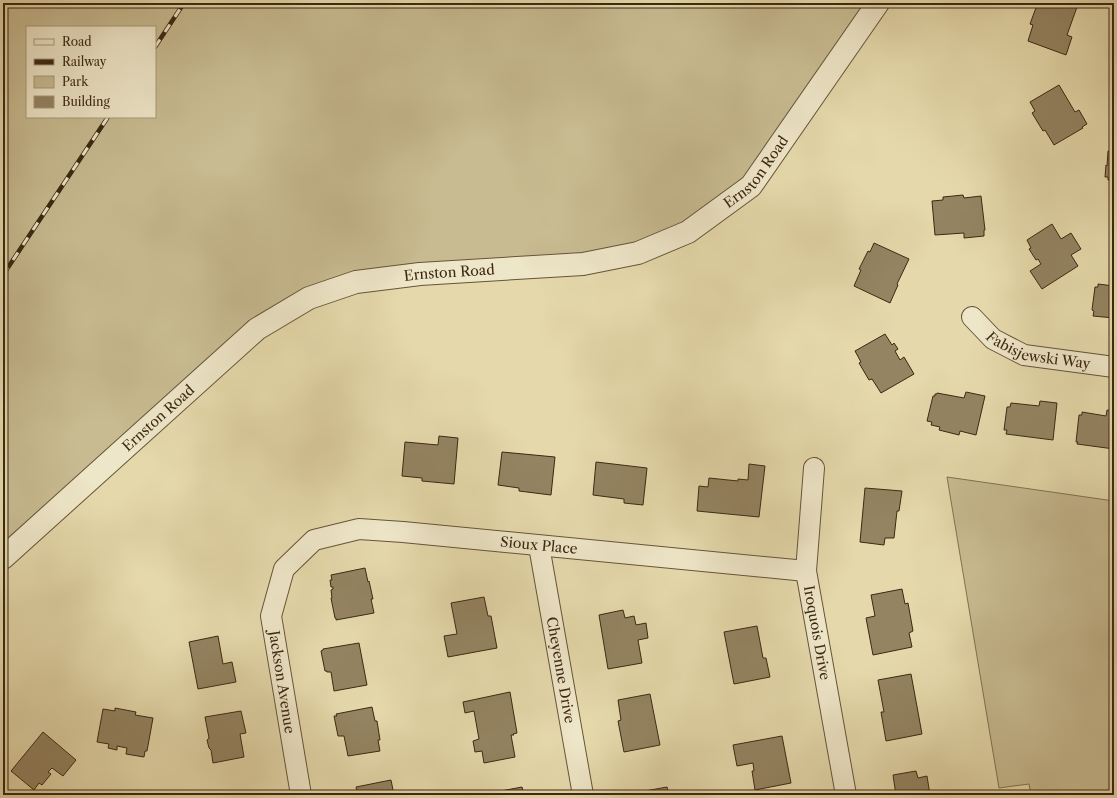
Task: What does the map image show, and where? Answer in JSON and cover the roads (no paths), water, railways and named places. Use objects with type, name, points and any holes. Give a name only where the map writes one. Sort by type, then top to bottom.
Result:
[{"type":"street","name":"Ernston Road","points":[[3,558],[258,329],[309,298],[356,282],[420,274],[583,264],[638,253],[688,232],[751,186],[878,3]]},
{"type":"street","name":"Fabisjewski Way","points":[[972,317],[993,339],[1024,355],[1114,367]]},
{"type":"street","name":"Iroquois Drive","points":[[814,468],[806,571],[846,795]]},
{"type":"street","name":"Sioux Place","points":[[284,569],[314,540],[359,529],[806,571]]},
{"type":"street","name":"Cheyenne Drive","points":[[539,546],[583,795]]},
{"type":"street","name":"Jackson Avenue","points":[[284,569],[271,616],[301,795]]},
{"type":"railway","points":[[156,45],[184,3]]},
{"type":"railway","points":[[3,275],[107,118]]}]
